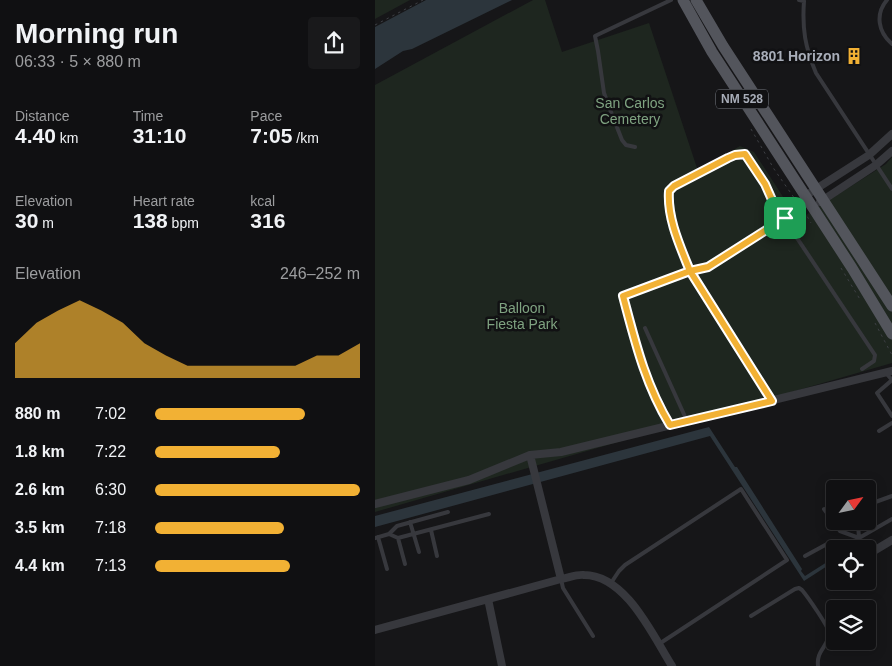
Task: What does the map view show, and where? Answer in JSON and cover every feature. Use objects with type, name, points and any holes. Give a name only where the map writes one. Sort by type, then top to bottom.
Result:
[{"type":"main road","name":"NM 528","points":[[683,0],[712,52],[892,334]]},
{"type":"main road","name":"NM 528","points":[[696,0],[723,46],[892,306]]},
{"type":"street","points":[[809,202],[816,189],[869,155],[892,134]]},
{"type":"street","points":[[809,202],[824,200],[876,165],[892,151]]},
{"type":"street","points":[[375,504],[469,480],[530,455],[561,452],[889,372]]},
{"type":"street","points":[[530,455],[561,579]]},
{"type":"street","points":[[876,550],[892,540]]},
{"type":"street","points":[[375,630],[584,574],[599,577],[621,590],[673,666]]},
{"type":"street","points":[[488,599],[502,666]]},
{"type":"lane","points":[[635,147],[626,146],[622,140],[604,93],[595,36],[671,0]]},
{"type":"lane","points":[[799,0],[804,2],[804,37],[809,57],[816,73],[892,189]]},
{"type":"lane","points":[[887,0],[881,9],[879,20],[882,32],[892,44]]},
{"type":"lane","points":[[772,401],[690,271],[668,204],[669,191],[674,186],[735,155],[745,154],[765,184],[773,202],[875,355],[874,361],[862,369]]},
{"type":"lane","points":[[670,425],[645,374],[623,296],[690,271],[708,267],[809,202]]},
{"type":"lane","points":[[645,328],[687,421]]},
{"type":"lane","points":[[889,372],[892,380],[877,393],[892,416]]},
{"type":"lane","points":[[879,432],[892,423]]},
{"type":"lane","points":[[611,583],[625,565],[741,489],[787,560],[658,644]]},
{"type":"lane","points":[[876,502],[892,496]]},
{"type":"lane","points":[[824,509],[841,531],[859,538]]},
{"type":"lane","points":[[387,569],[377,537],[389,534],[397,526],[448,512]]},
{"type":"lane","points":[[389,534],[398,538],[489,514]]},
{"type":"lane","points":[[859,538],[892,519]]},
{"type":"lane","points":[[410,522],[419,552]]},
{"type":"lane","points":[[431,530],[437,556]]},
{"type":"lane","points":[[858,530],[859,538]]},
{"type":"lane","points":[[398,538],[405,564]]},
{"type":"lane","points":[[805,556],[826,545]]},
{"type":"lane","points":[[561,579],[563,588],[571,603],[593,636]]},
{"type":"lane","points":[[751,616],[795,589],[799,588],[802,590],[829,630],[828,638],[819,652],[817,660],[819,666]]},
{"type":"path","points":[[375,25],[423,0]]},
{"type":"green space","points":[[375,0],[410,0],[375,19]]},
{"type":"green space","name":"Balloon Fiesta Park","points":[[533,0],[545,0],[562,52],[649,23],[698,171],[695,173],[740,146],[754,152],[798,220],[886,164],[892,157],[892,363],[375,512],[375,85]]},
{"type":"shaded area","points":[[426,0],[512,0],[412,49],[403,51],[375,69],[375,27]]},
{"type":"shaded area","points":[[709,427],[735,467],[737,467],[805,576],[826,563],[826,567],[804,581],[710,436],[375,527],[375,516]]},
{"type":"place","name":"8801 Horizon","points":[[854,56]]},
{"type":"route","points":[[785,218],[708,267],[690,271],[772,401],[670,425],[645,374],[623,296],[690,271],[668,204],[669,191],[674,186],[728,158],[745,154],[765,184],[773,202],[785,218]]},
{"type":"park label","name":"San Carlos Cemetery","points":[[630,112]]}]
